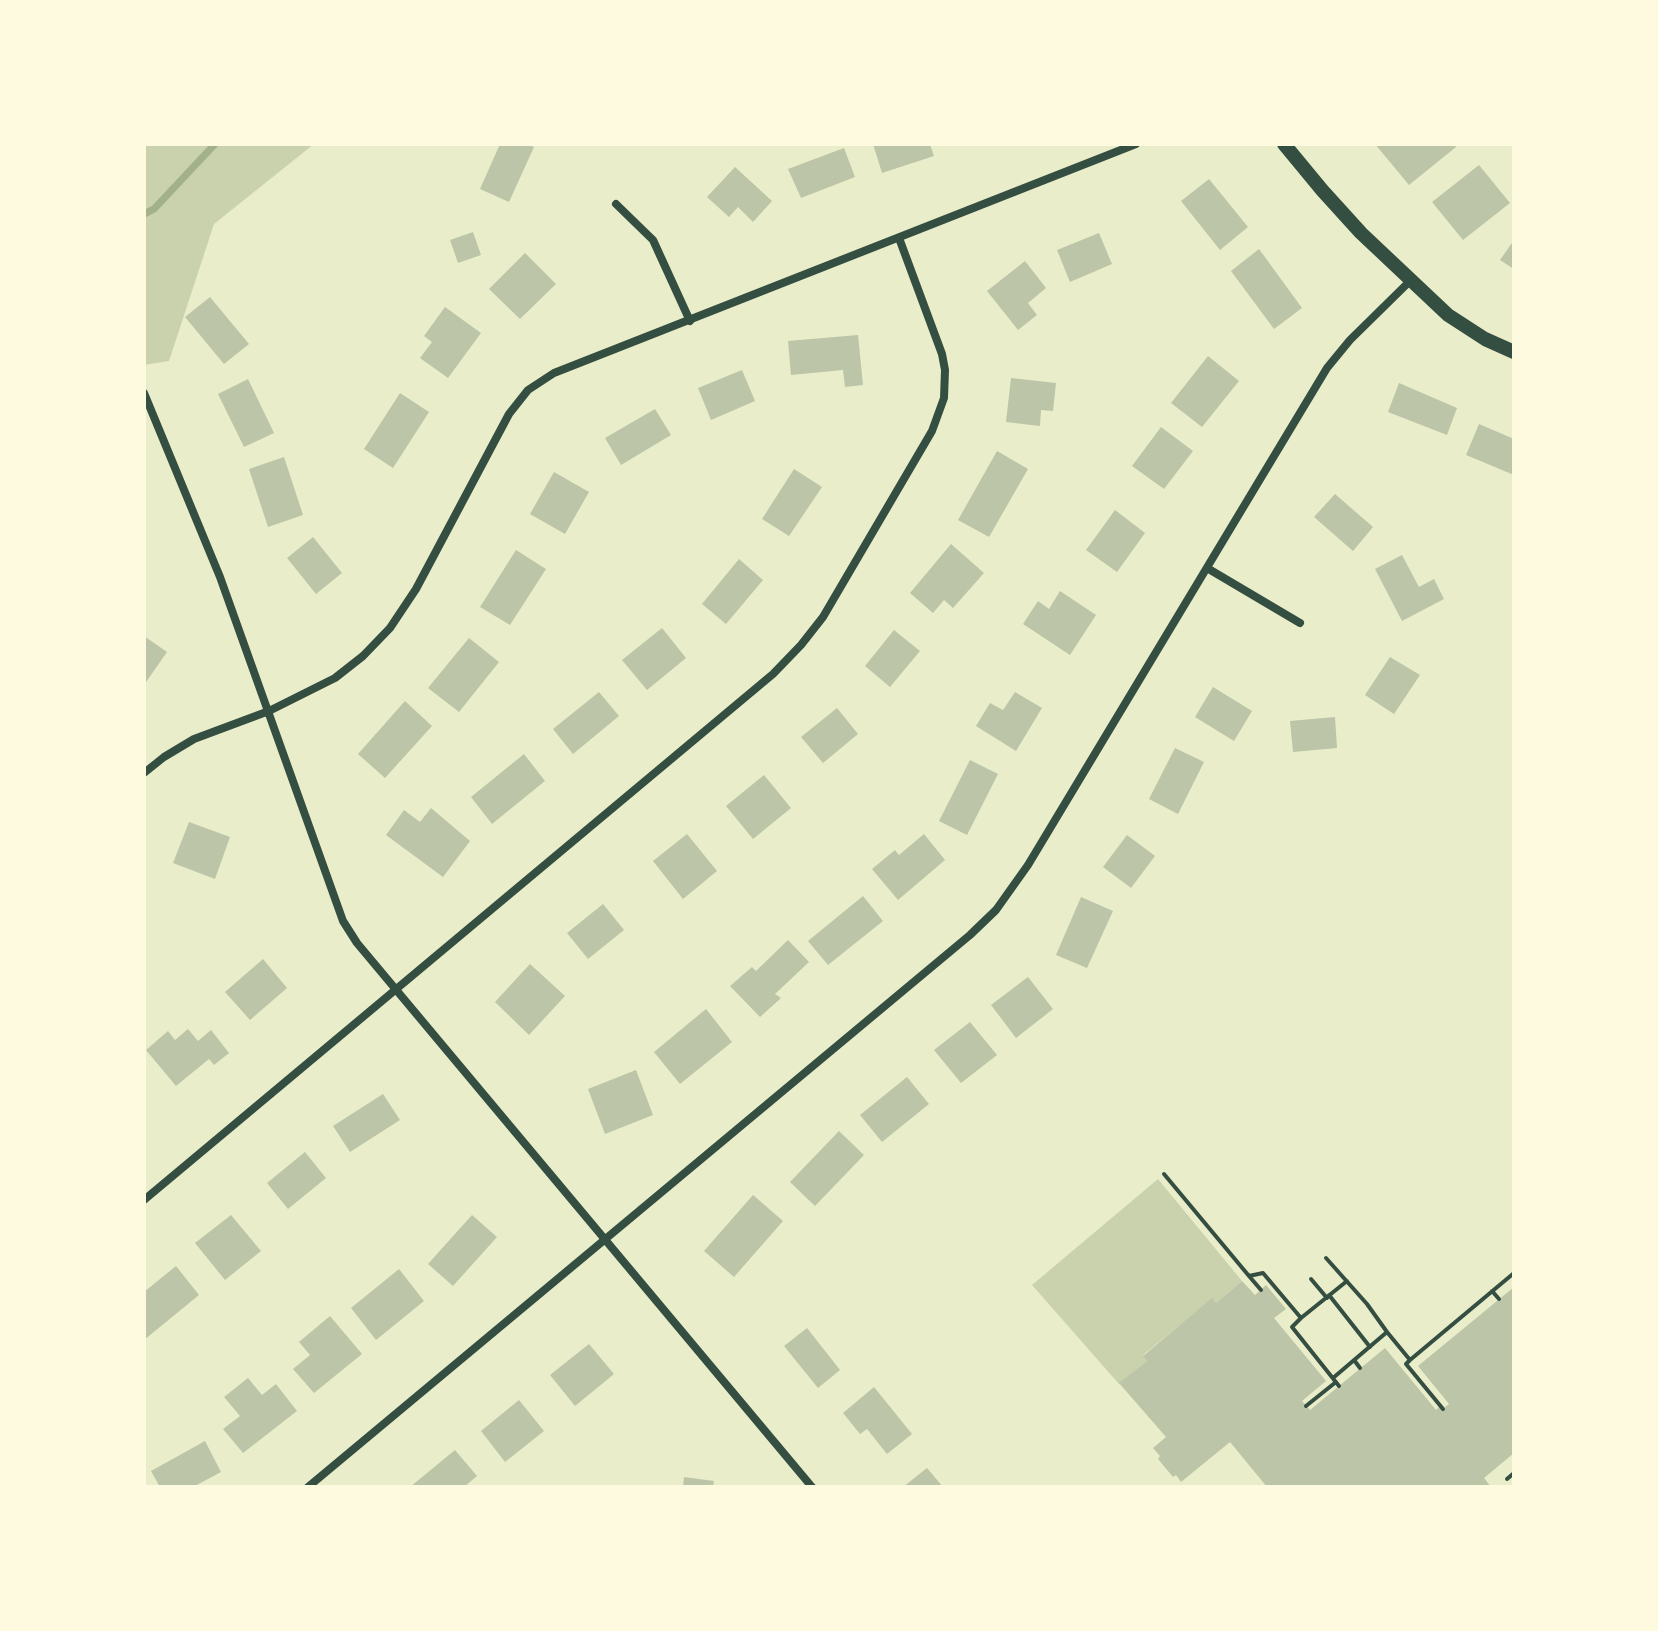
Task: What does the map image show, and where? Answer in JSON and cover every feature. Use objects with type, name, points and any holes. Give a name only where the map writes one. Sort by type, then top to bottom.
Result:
[{"type":"street","points":[[144,773],[194,739],[269,711],[335,678],[363,656],[390,628],[416,589],[509,414],[528,390],[554,373],[1136,144]]},
{"type":"street","points":[[1284,144],[1322,190],[1411,280],[1458,322],[1514,352]]},
{"type":"street","points":[[616,204],[653,240],[690,321]]},
{"type":"street","points":[[144,1200],[773,674],[823,617],[932,431],[944,398],[942,354],[899,238]]},
{"type":"street","points":[[308,1487],[996,910],[1028,865],[1327,368],[1350,340],[1411,280]]},
{"type":"street","points":[[144,393],[220,577],[343,921],[357,943],[812,1487]]},
{"type":"street","points":[[1207,568],[1300,623]]},
{"type":"path","points":[[1164,1174],[1261,1290]]},
{"type":"path","points":[[1326,1258],[1367,1304],[1410,1360]]},
{"type":"path","points":[[1237,1274],[1243,1269]]},
{"type":"path","points":[[1249,1276],[1263,1273],[1301,1318]]},
{"type":"path","points":[[1443,1409],[1406,1364],[1514,1273]]},
{"type":"path","points":[[1311,1279],[1370,1347]]},
{"type":"path","points":[[1336,1382],[1292,1327],[1347,1281]]},
{"type":"path","points":[[1492,1291],[1499,1299]]},
{"type":"path","points":[[1306,1406],[1336,1382],[1354,1360],[1387,1332]]},
{"type":"path","points":[[1354,1360],[1360,1368]]},
{"type":"path","points":[[1507,1479],[1514,1473]]},
{"type":"green space","points":[[144,144],[314,144],[214,224],[169,361],[144,365]]},
{"type":"green space","points":[[1158,1179],[1242,1281],[1216,1303],[1212,1299],[1143,1355],[1147,1361],[1119,1384],[1032,1285]]},
{"type":"building","points":[[500,144],[534,147],[509,202],[480,189]]},
{"type":"building","points":[[873,144],[930,144],[934,156],[882,173]]},
{"type":"building","points":[[1375,144],[1454,144],[1456,147],[1409,185]]},
{"type":"building","points":[[844,148],[855,177],[801,198],[788,169]]},
{"type":"building","points":[[1479,165],[1510,203],[1463,240],[1432,202]]},
{"type":"building","points":[[735,167],[772,201],[753,222],[738,207],[729,217],[707,197]]},
{"type":"building","points":[[1209,179],[1248,227],[1220,250],[1181,201]]},
{"type":"building","points":[[473,232],[481,255],[458,263],[450,240]]},
{"type":"building","points":[[1099,233],[1112,264],[1070,282],[1057,250]]},
{"type":"building","points":[[1514,240],[1514,269],[1500,260]]},
{"type":"building","points":[[1259,249],[1302,308],[1274,329],[1231,271]]},
{"type":"building","points":[[525,253],[556,284],[520,319],[489,289]]},
{"type":"building","points":[[1025,261],[1046,288],[1028,303],[1037,315],[1018,330],[987,291]]},
{"type":"building","points":[[210,297],[249,344],[224,364],[185,317]]},
{"type":"building","points":[[445,307],[481,333],[448,378],[420,358],[432,342],[424,336]]},
{"type":"building","points":[[858,335],[863,385],[845,387],[843,370],[791,375],[788,341]]},
{"type":"building","points":[[1208,356],[1239,381],[1202,427],[1171,403]]},
{"type":"building","points":[[742,370],[755,401],[711,420],[698,388]]},
{"type":"building","points":[[1011,378],[1056,383],[1053,411],[1041,410],[1040,426],[1006,422]]},
{"type":"building","points":[[248,379],[274,433],[244,447],[218,394]]},
{"type":"building","points":[[1399,383],[1457,408],[1447,435],[1388,412]]},
{"type":"building","points":[[400,393],[429,412],[393,468],[364,449]]},
{"type":"building","points":[[655,409],[671,435],[621,465],[605,438]]},
{"type":"building","points":[[1479,424],[1514,439],[1514,475],[1466,455]]},
{"type":"building","points":[[1161,427],[1193,451],[1164,489],[1132,466]]},
{"type":"building","points":[[997,451],[1028,469],[989,537],[958,520]]},
{"type":"building","points":[[284,457],[303,515],[268,527],[249,469]]},
{"type":"building","points":[[794,469],[822,487],[789,536],[762,519]]},
{"type":"building","points":[[554,472],[589,492],[565,534],[530,514]]},
{"type":"building","points":[[1335,494],[1373,527],[1353,551],[1314,517]]},
{"type":"building","points":[[1115,510],[1145,533],[1117,572],[1086,550]]},
{"type":"building","points":[[313,537],[342,573],[316,594],[287,558]]},
{"type":"building","points":[[951,544],[984,573],[953,608],[944,600],[933,613],[910,593]]},
{"type":"building","points":[[516,550],[546,569],[510,625],[480,607]]},
{"type":"building","points":[[1402,555],[1419,587],[1434,579],[1444,599],[1402,621],[1375,569]]},
{"type":"building","points":[[739,559],[763,580],[726,624],[702,604]]},
{"type":"building","points":[[1060,591],[1096,615],[1070,655],[1023,624],[1038,601],[1049,609]]},
{"type":"building","points":[[662,628],[686,658],[647,690],[622,660]]},
{"type":"building","points":[[894,630],[920,651],[890,687],[865,666]]},
{"type":"building","points":[[144,636],[167,652],[144,685]]},
{"type":"building","points":[[469,638],[499,662],[459,712],[428,688]]},
{"type":"building","points":[[1390,657],[1420,675],[1394,714],[1365,695]]},
{"type":"building","points":[[1213,687],[1252,711],[1234,741],[1195,717]]},
{"type":"building","points":[[599,692],[619,716],[573,754],[553,729]]},
{"type":"building","points":[[1015,692],[1042,708],[1016,751],[976,726],[990,703],[1003,710]]},
{"type":"building","points":[[405,701],[432,726],[385,778],[358,754]]},
{"type":"building","points":[[837,708],[858,734],[823,763],[801,737]]},
{"type":"building","points":[[1335,717],[1337,748],[1293,752],[1290,721]]},
{"type":"building","points":[[1175,748],[1204,762],[1178,814],[1149,799]]},
{"type":"building","points":[[524,754],[545,781],[492,824],[471,797]]},
{"type":"building","points":[[970,760],[998,774],[967,835],[939,821]]},
{"type":"building","points":[[764,775],[791,808],[753,839],[726,806]]},
{"type":"building","points":[[431,808],[470,841],[443,877],[386,835],[404,810],[420,822]]},
{"type":"building","points":[[189,822],[230,837],[215,879],[173,863]]},
{"type":"building","points":[[687,834],[717,871],[683,899],[653,861]]},
{"type":"building","points":[[924,834],[945,860],[898,900],[872,869],[895,850],[899,855]]},
{"type":"building","points":[[1127,835],[1155,856],[1131,888],[1103,867]]},
{"type":"building","points":[[863,896],[883,921],[828,965],[808,941]]},
{"type":"building","points":[[1081,897],[1113,911],[1087,968],[1056,955]]},
{"type":"building","points":[[603,904],[624,930],[588,959],[567,933]]},
{"type":"building","points":[[788,940],[809,962],[775,994],[781,998],[760,1017],[730,986],[752,967],[756,971]]},
{"type":"building","points":[[263,959],[287,988],[250,1020],[225,992]]},
{"type":"building","points":[[530,964],[565,996],[529,1035],[495,1002]]},
{"type":"building","points":[[1028,977],[1053,1009],[1016,1038],[991,1005]]},
{"type":"building","points":[[706,1009],[732,1042],[680,1084],[654,1052]]},
{"type":"building","points":[[970,1022],[997,1055],[961,1083],[934,1050]]},
{"type":"building","points":[[188,1029],[198,1041],[211,1030],[229,1053],[214,1065],[209,1059],[176,1086],[146,1050],[168,1031],[175,1040]]},
{"type":"building","points":[[636,1070],[653,1115],[605,1134],[588,1089]]},
{"type":"building","points":[[907,1077],[929,1104],[882,1142],[860,1115]]},
{"type":"building","points":[[383,1094],[400,1120],[350,1152],[333,1126]]},
{"type":"building","points":[[839,1131],[864,1155],[815,1206],[790,1182]]},
{"type":"building","points":[[305,1152],[326,1178],[288,1209],[267,1183]]},
{"type":"building","points":[[753,1195],[783,1221],[734,1277],[704,1251]]},
{"type":"building","points":[[231,1215],[261,1251],[225,1280],[195,1243]]},
{"type":"building","points":[[472,1215],[497,1237],[453,1286],[428,1264]]},
{"type":"building","points":[[176,1266],[199,1295],[144,1340],[144,1292]]},
{"type":"building","points":[[399,1269],[424,1301],[376,1340],[351,1308]]},
{"type":"building","points":[[1242,1281],[1255,1295],[1266,1285],[1286,1309],[1274,1318],[1326,1381],[1302,1401],[1310,1410],[1385,1348],[1436,1410],[1440,1406],[1443,1409],[1449,1404],[1418,1366],[1514,1287],[1514,1453],[1484,1478],[1491,1487],[1267,1487],[1230,1442],[1181,1482],[1176,1475],[1173,1477],[1153,1448],[1166,1437],[1119,1383],[1147,1361],[1143,1356],[1212,1298],[1216,1303]]},
{"type":"building","points":[[330,1316],[362,1354],[314,1393],[293,1369],[310,1355],[299,1342]]},
{"type":"building","points":[[807,1328],[840,1370],[818,1388],[784,1346]]},
{"type":"building","points":[[589,1344],[614,1374],[575,1406],[550,1375]]},
{"type":"building","points":[[248,1378],[262,1395],[276,1384],[297,1411],[243,1453],[223,1429],[240,1416],[224,1397]]},
{"type":"building","points":[[874,1387],[912,1434],[887,1454],[867,1429],[860,1434],[843,1413]]},
{"type":"building","points":[[519,1400],[544,1431],[505,1462],[481,1431]]},
{"type":"building","points":[[205,1441],[221,1472],[193,1487],[160,1487],[151,1471]]},
{"type":"building","points":[[455,1450],[477,1476],[464,1487],[410,1487]]},
{"type":"building","points":[[927,1468],[943,1487],[903,1487]]},
{"type":"building","points":[[684,1477],[714,1481],[713,1487],[683,1487]]},
{"type":"waterway","points":[[144,214],[154,209],[215,144]]}]
